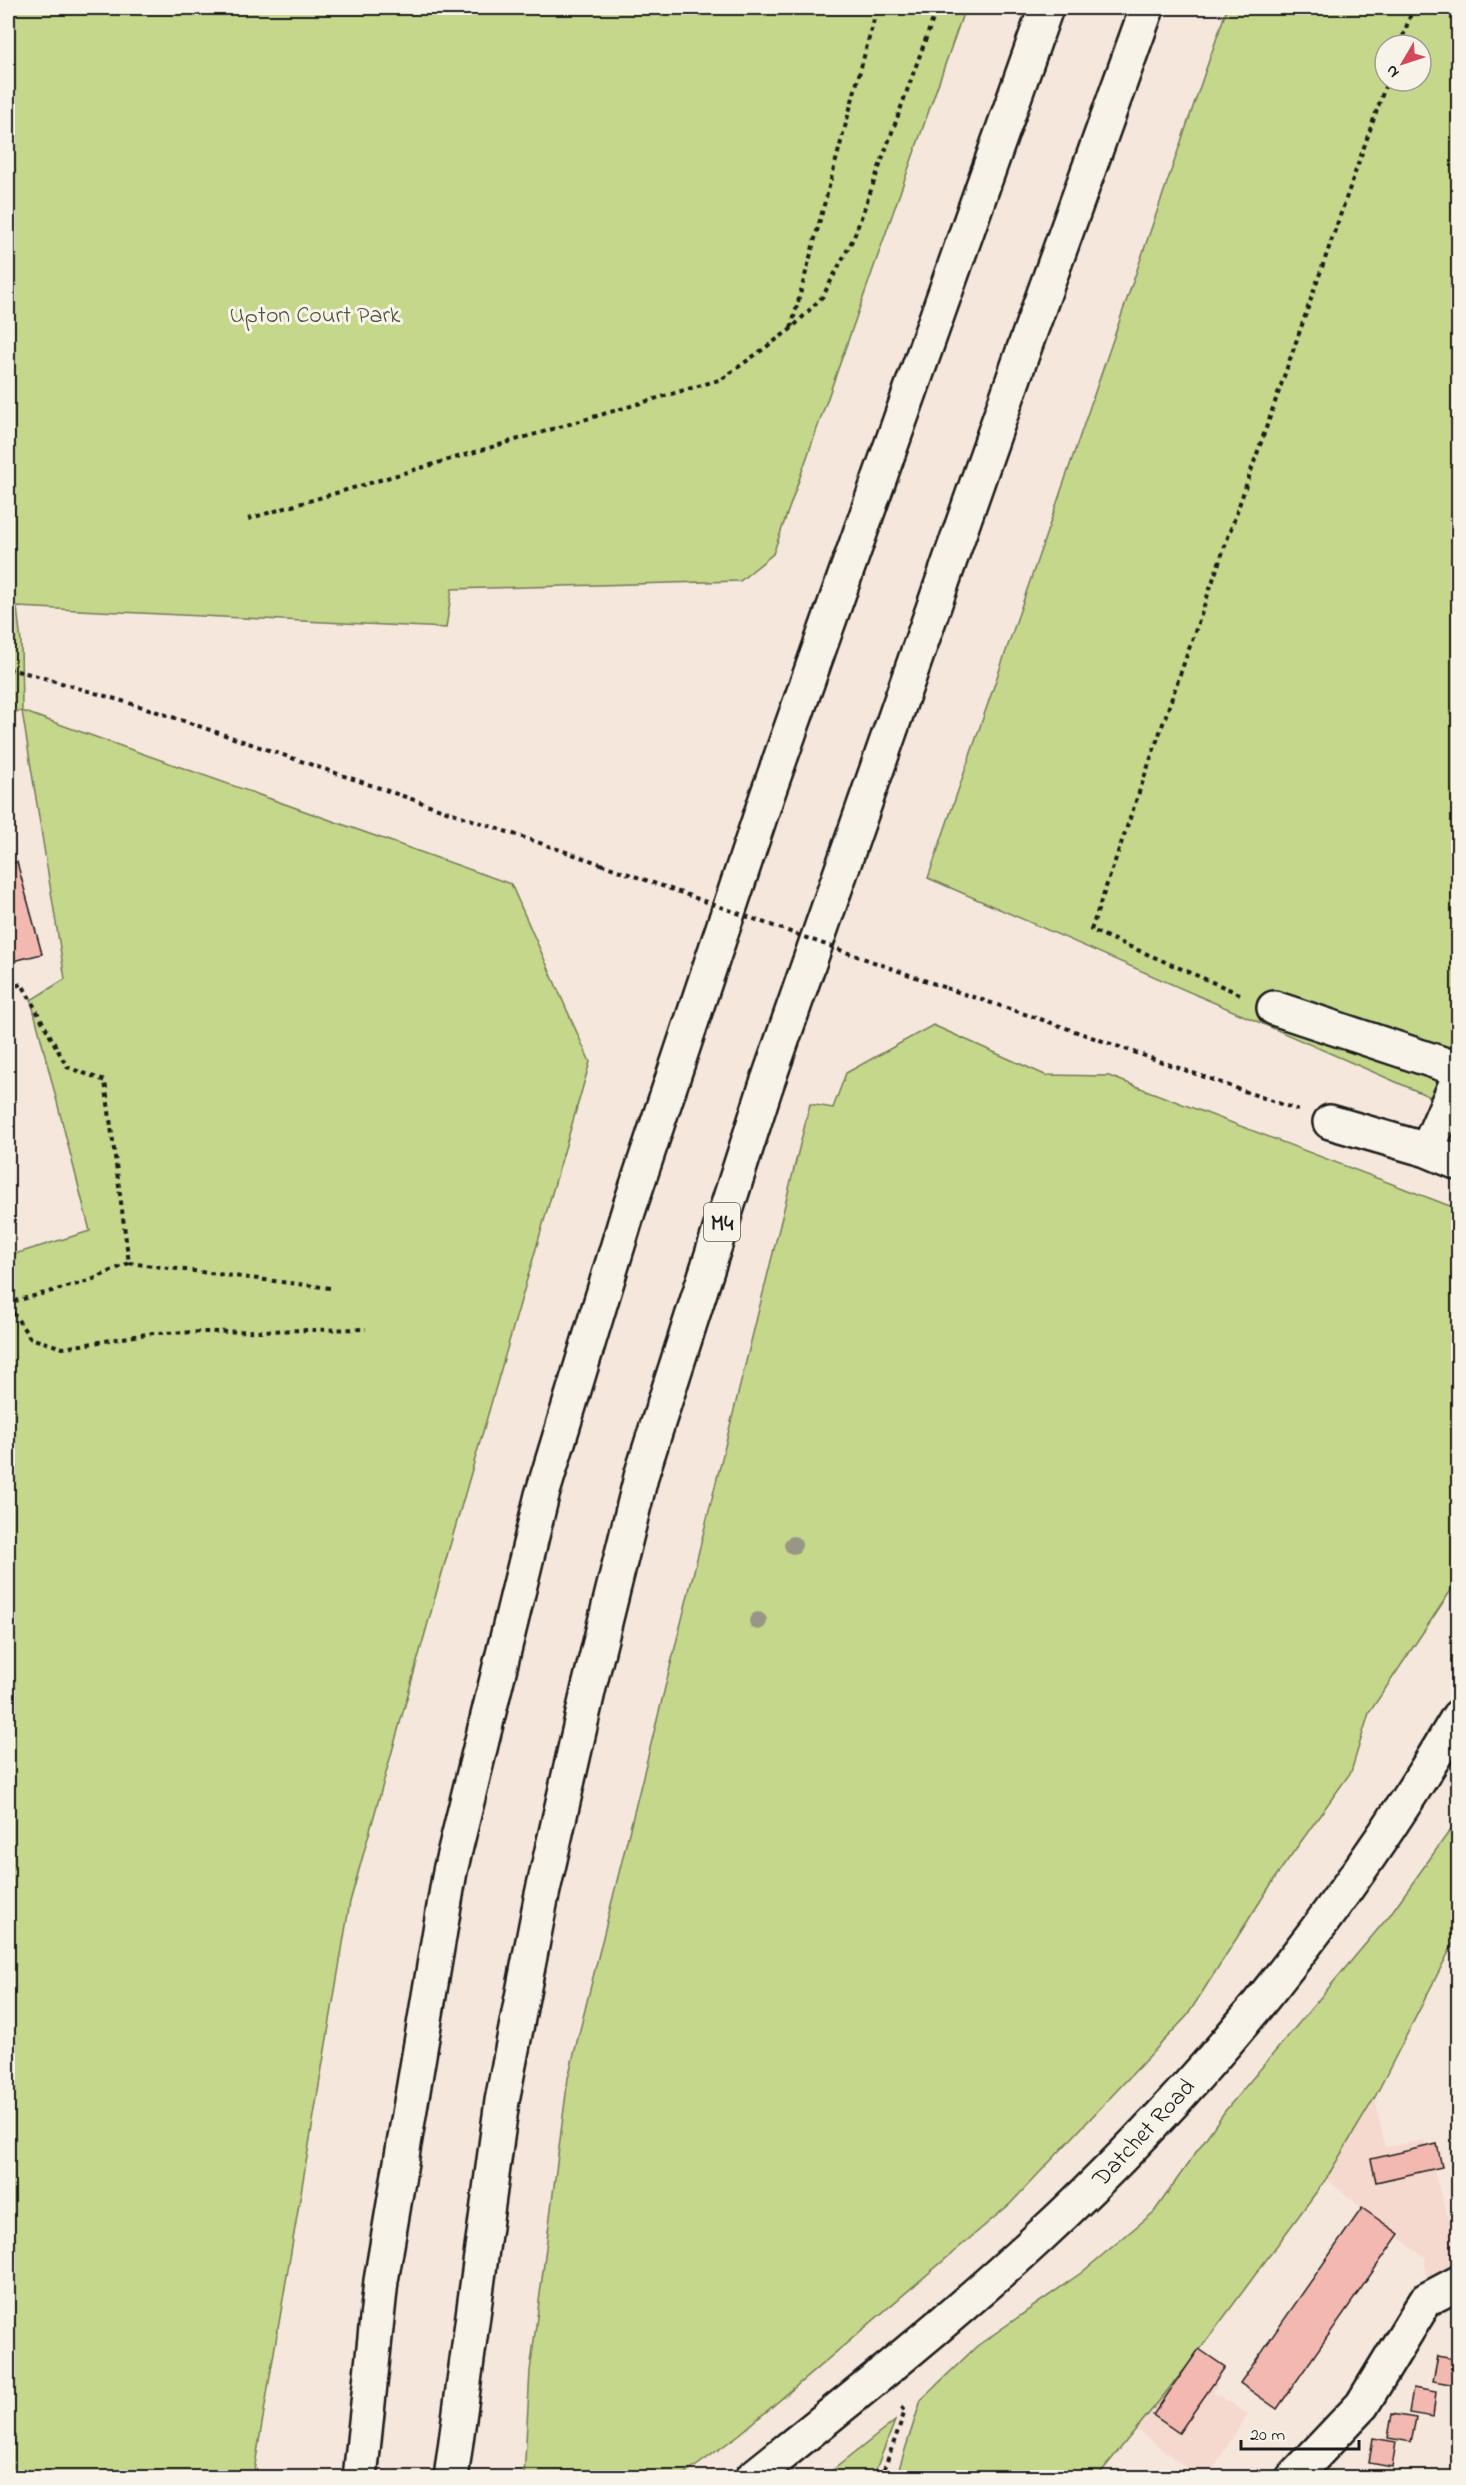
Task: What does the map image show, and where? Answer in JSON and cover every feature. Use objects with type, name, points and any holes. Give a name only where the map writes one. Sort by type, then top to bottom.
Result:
[{"type":"main road","points":[[360,2478],[381,2281],[450,1871],[542,1495],[629,1209],[767,796],[1010,103],[1046,8]]},
{"type":"main road","name":"M4","points":[[451,2478],[502,2101],[541,1899],[589,1687],[642,1473],[765,1089],[1020,360],[1147,8]]},
{"type":"main road","points":[[1274,1008],[1458,1069]]},
{"type":"main road","points":[[1427,1150],[1458,1079]]},
{"type":"main road","points":[[1330,1122],[1427,1150],[1458,1163]]},
{"type":"main road","name":"Datchet Road","points":[[752,2478],[905,2355],[1035,2242],[1112,2167],[1183,2092],[1249,2015],[1326,1917],[1397,1815],[1458,1717]]},
{"type":"main road","points":[[1293,2478],[1362,2405],[1426,2300],[1458,2283]]},
{"type":"path","points":[[790,329],[877,8]]},
{"type":"path","points":[[248,519],[722,379],[790,329],[823,296],[854,237],[937,8]]},
{"type":"path","points":[[1404,33],[1413,8]]},
{"type":"path","points":[[1274,1008],[1091,930],[1383,93]]},
{"type":"path","points":[[8,669],[146,708],[601,864],[1330,1122]]},
{"type":"path","points":[[8,988],[22,984],[67,1067],[105,1081],[129,1263]]},
{"type":"path","points":[[330,1288],[129,1263],[89,1281],[8,1304],[30,1338],[63,1348],[153,1333],[366,1329]]},
{"type":"path","points":[[881,2478],[905,2411]]},
{"type":"shaded area","points":[[1375,2097],[1385,2147],[1424,2140],[1458,2248],[1458,2260],[1426,2281],[1425,2258],[1326,2179]]},
{"type":"shaded area","points":[[1190,2363],[1219,2384],[1213,2392],[1248,2414],[1208,2477],[1198,2477],[1136,2429]]},
{"type":"green space","name":"Upton Court Park","points":[[8,8],[965,8],[773,554],[740,581],[452,589],[446,628],[17,607],[21,642],[22,711],[8,713]]},
{"type":"green space","points":[[1227,8],[1458,8],[1458,1109],[928,878]]},
{"type":"green space","points":[[22,711],[511,884],[590,1062],[438,1587],[350,1902],[253,2477],[8,2477],[8,1256],[90,1231],[31,1000],[65,979]]},
{"type":"green space","points":[[933,1025],[1045,1075],[1109,1076],[1458,1209],[1458,1580],[1369,1713],[1351,1772],[1277,1875],[1187,2016],[1010,2204],[740,2434],[681,2477],[524,2477],[530,2371],[568,2078],[810,1104],[833,1108],[846,1073]]},
{"type":"green space","points":[[1458,1819],[1458,1934],[1375,2097],[1326,2179],[1190,2363],[1097,2477],[896,2478],[921,2400],[977,2346],[1081,2273],[1154,2212],[1225,2111],[1389,1916]]},
{"type":"green space","points":[[895,2421],[873,2477],[824,2477]]},
{"type":"building","points":[[17,862],[42,954],[13,961],[8,939],[8,864]]},
{"type":"building","points":[[1437,2144],[1442,2167],[1376,2182],[1371,2159]]},
{"type":"building","points":[[1458,2163],[1458,2181],[1452,2166]]},
{"type":"building","points":[[1362,2208],[1399,2234],[1277,2409],[1240,2383]]},
{"type":"building","points":[[1199,2349],[1225,2367],[1179,2433],[1153,2415]]},
{"type":"building","points":[[1438,2356],[1458,2360],[1456,2385],[1433,2381]]},
{"type":"building","points":[[1413,2388],[1436,2392],[1433,2417],[1409,2413]]},
{"type":"building","points":[[1392,2414],[1416,2418],[1411,2442],[1388,2438]]},
{"type":"building","points":[[1373,2438],[1396,2442],[1392,2467],[1369,2463]]}]
